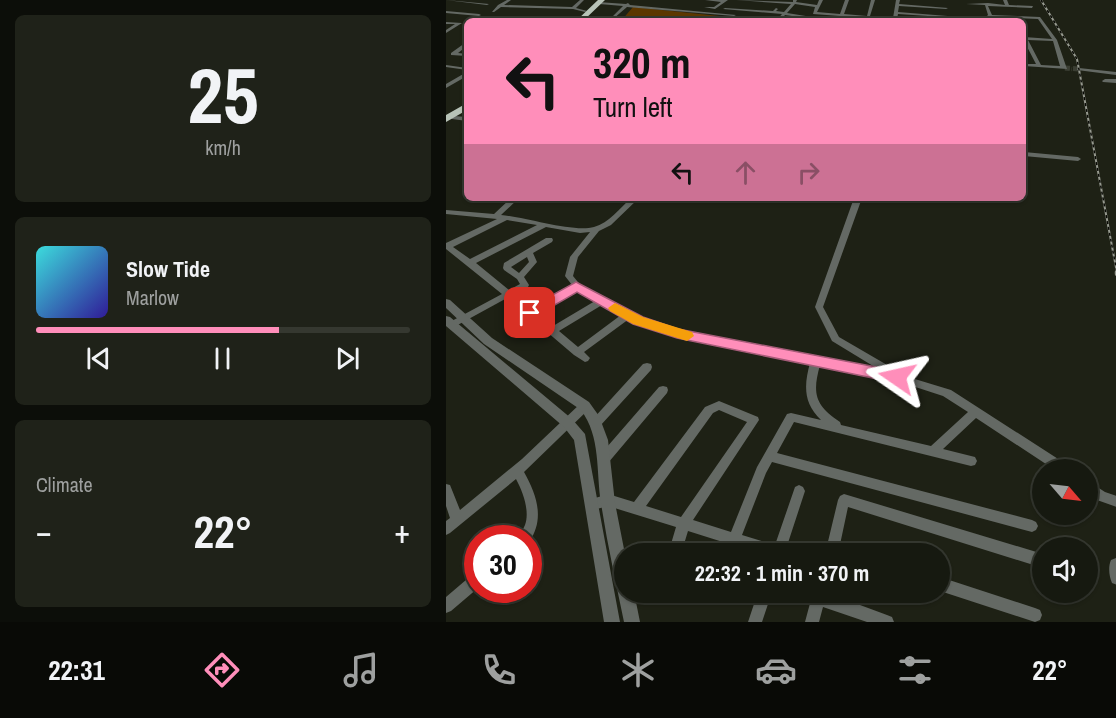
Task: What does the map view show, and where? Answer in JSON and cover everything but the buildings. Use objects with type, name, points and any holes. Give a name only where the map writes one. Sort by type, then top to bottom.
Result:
[{"type":"highway","points":[[581,18],[600,1]]},
{"type":"highway","points":[[449,120],[464,110]]},
{"type":"street","points":[[493,11],[509,0]]},
{"type":"street","points":[[499,6],[572,8],[582,0]]},
{"type":"street","points":[[632,0],[774,12],[783,15],[812,17],[843,15],[862,18]]},
{"type":"street","points":[[707,0],[725,0]]},
{"type":"street","points":[[714,8],[725,0]]},
{"type":"street","points":[[738,0],[820,2]]},
{"type":"street","points":[[802,0],[820,2]]},
{"type":"street","points":[[842,18],[847,0]]},
{"type":"street","points":[[868,18],[873,0]]},
{"type":"street","points":[[935,0],[946,0]]},
{"type":"street","points":[[999,0],[1005,0],[1008,6]]},
{"type":"street","points":[[1026,65],[1064,68],[1055,40],[1029,0]]},
{"type":"street","points":[[510,6],[519,1],[562,2]]},
{"type":"street","points":[[600,1],[734,15]]},
{"type":"street","points":[[730,18],[749,1]]},
{"type":"street","points":[[447,2],[489,2]]},
{"type":"street","points":[[447,2],[468,8]]},
{"type":"street","points":[[479,18],[489,2]]},
{"type":"street","points":[[552,8],[562,2]]},
{"type":"street","points":[[774,12],[778,2]]},
{"type":"street","points":[[780,18],[795,2]]},
{"type":"street","points":[[812,17],[820,2]]},
{"type":"street","points":[[446,18],[461,13],[472,3]]},
{"type":"street","points":[[613,18],[628,4]]},
{"type":"street","points":[[968,4],[1035,12]]},
{"type":"street","points":[[988,7],[1032,7]]},
{"type":"street","points":[[988,7],[990,18]]},
{"type":"street","points":[[572,8],[581,18]]},
{"type":"street","points":[[872,18],[896,11],[946,8]]},
{"type":"street","points":[[896,11],[956,15]]},
{"type":"street","points":[[896,11],[914,18]]},
{"type":"street","points":[[461,13],[475,18]]},
{"type":"street","points":[[446,18],[464,19]]},
{"type":"street","points":[[446,18],[460,23],[446,32]]},
{"type":"street","points":[[1026,19],[1039,18]]},
{"type":"street","points":[[1026,39],[1055,40]]},
{"type":"street","points":[[1026,43],[1039,66]]},
{"type":"street","points":[[464,47],[453,54],[464,55]]},
{"type":"street","points":[[446,66],[464,70]]},
{"type":"street","points":[[1079,69],[1116,74]]},
{"type":"street","points":[[446,86],[464,73]]},
{"type":"street","points":[[446,80],[454,81]]},
{"type":"street","points":[[1105,81],[1116,81]]},
{"type":"street","points":[[449,120],[464,118]]},
{"type":"street","points":[[1026,154],[1078,159]]},
{"type":"street","points":[[495,217],[512,201]]},
{"type":"street","points":[[446,212],[505,218],[580,231],[596,229],[608,223],[632,201]]},
{"type":"street","points":[[857,201],[819,307],[835,339],[897,377]]},
{"type":"street","points":[[505,218],[448,245],[449,248],[581,355],[628,315]]},
{"type":"street","points":[[470,263],[544,225]]},
{"type":"street","points":[[596,229],[574,257],[569,276],[576,286],[628,315],[677,333],[897,377],[947,393],[1048,459]]},
{"type":"street","points":[[453,321],[525,285],[520,277],[506,266],[549,240]]},
{"type":"street","points":[[520,277],[533,262],[529,252]]},
{"type":"street","points":[[530,313],[576,286]]},
{"type":"street","points":[[552,331],[601,301]]},
{"type":"street","points":[[446,302],[453,321],[568,423],[582,441],[612,622]]},
{"type":"street","points":[[453,321],[488,341],[585,406],[594,416],[602,443],[608,500],[616,543]]},
{"type":"street","points":[[816,361],[809,383],[811,400],[825,418],[846,430]]},
{"type":"street","points":[[596,423],[647,367]]},
{"type":"street","points":[[604,459],[664,390]]},
{"type":"street","points":[[636,509],[709,410],[719,405],[751,417],[754,420],[752,424],[684,524],[678,543]]},
{"type":"street","points":[[446,529],[521,467],[585,406]]},
{"type":"street","points":[[933,452],[976,411]]},
{"type":"street","points":[[732,543],[770,456],[791,417],[971,461]]},
{"type":"street","points":[[770,456],[1032,526]]},
{"type":"street","points":[[521,467],[532,525]]},
{"type":"street","points":[[446,489],[457,520]]},
{"type":"street","points":[[782,543],[799,491]]},
{"type":"street","points":[[1098,494],[1116,502]]},
{"type":"street","points":[[593,504],[608,500],[747,543]]},
{"type":"street","points":[[836,543],[844,500],[1032,558]]},
{"type":"street","points":[[1116,564],[1116,578]]},
{"type":"street","points":[[950,587],[1035,615]]},
{"type":"street","points":[[446,606],[464,591]]},
{"type":"street","points":[[628,603],[632,622]]},
{"type":"street","points":[[755,622],[761,603]]},
{"type":"street","points":[[812,622],[817,603]]},
{"type":"street","points":[[839,603],[887,622]]},
{"type":"shaded area","points":[[633,7],[729,17],[727,18],[624,18]]},
{"type":"tunnel","points":[[1072,69],[1065,68],[1079,69]]},
{"type":"railway","points":[[1041,0],[1077,59],[1117,273]]},
{"type":"slow traffic","points":[[615,308],[638,320],[687,336]]},
{"type":"route","points":[[530,313],[576,286],[638,320],[677,333],[897,377]]}]
